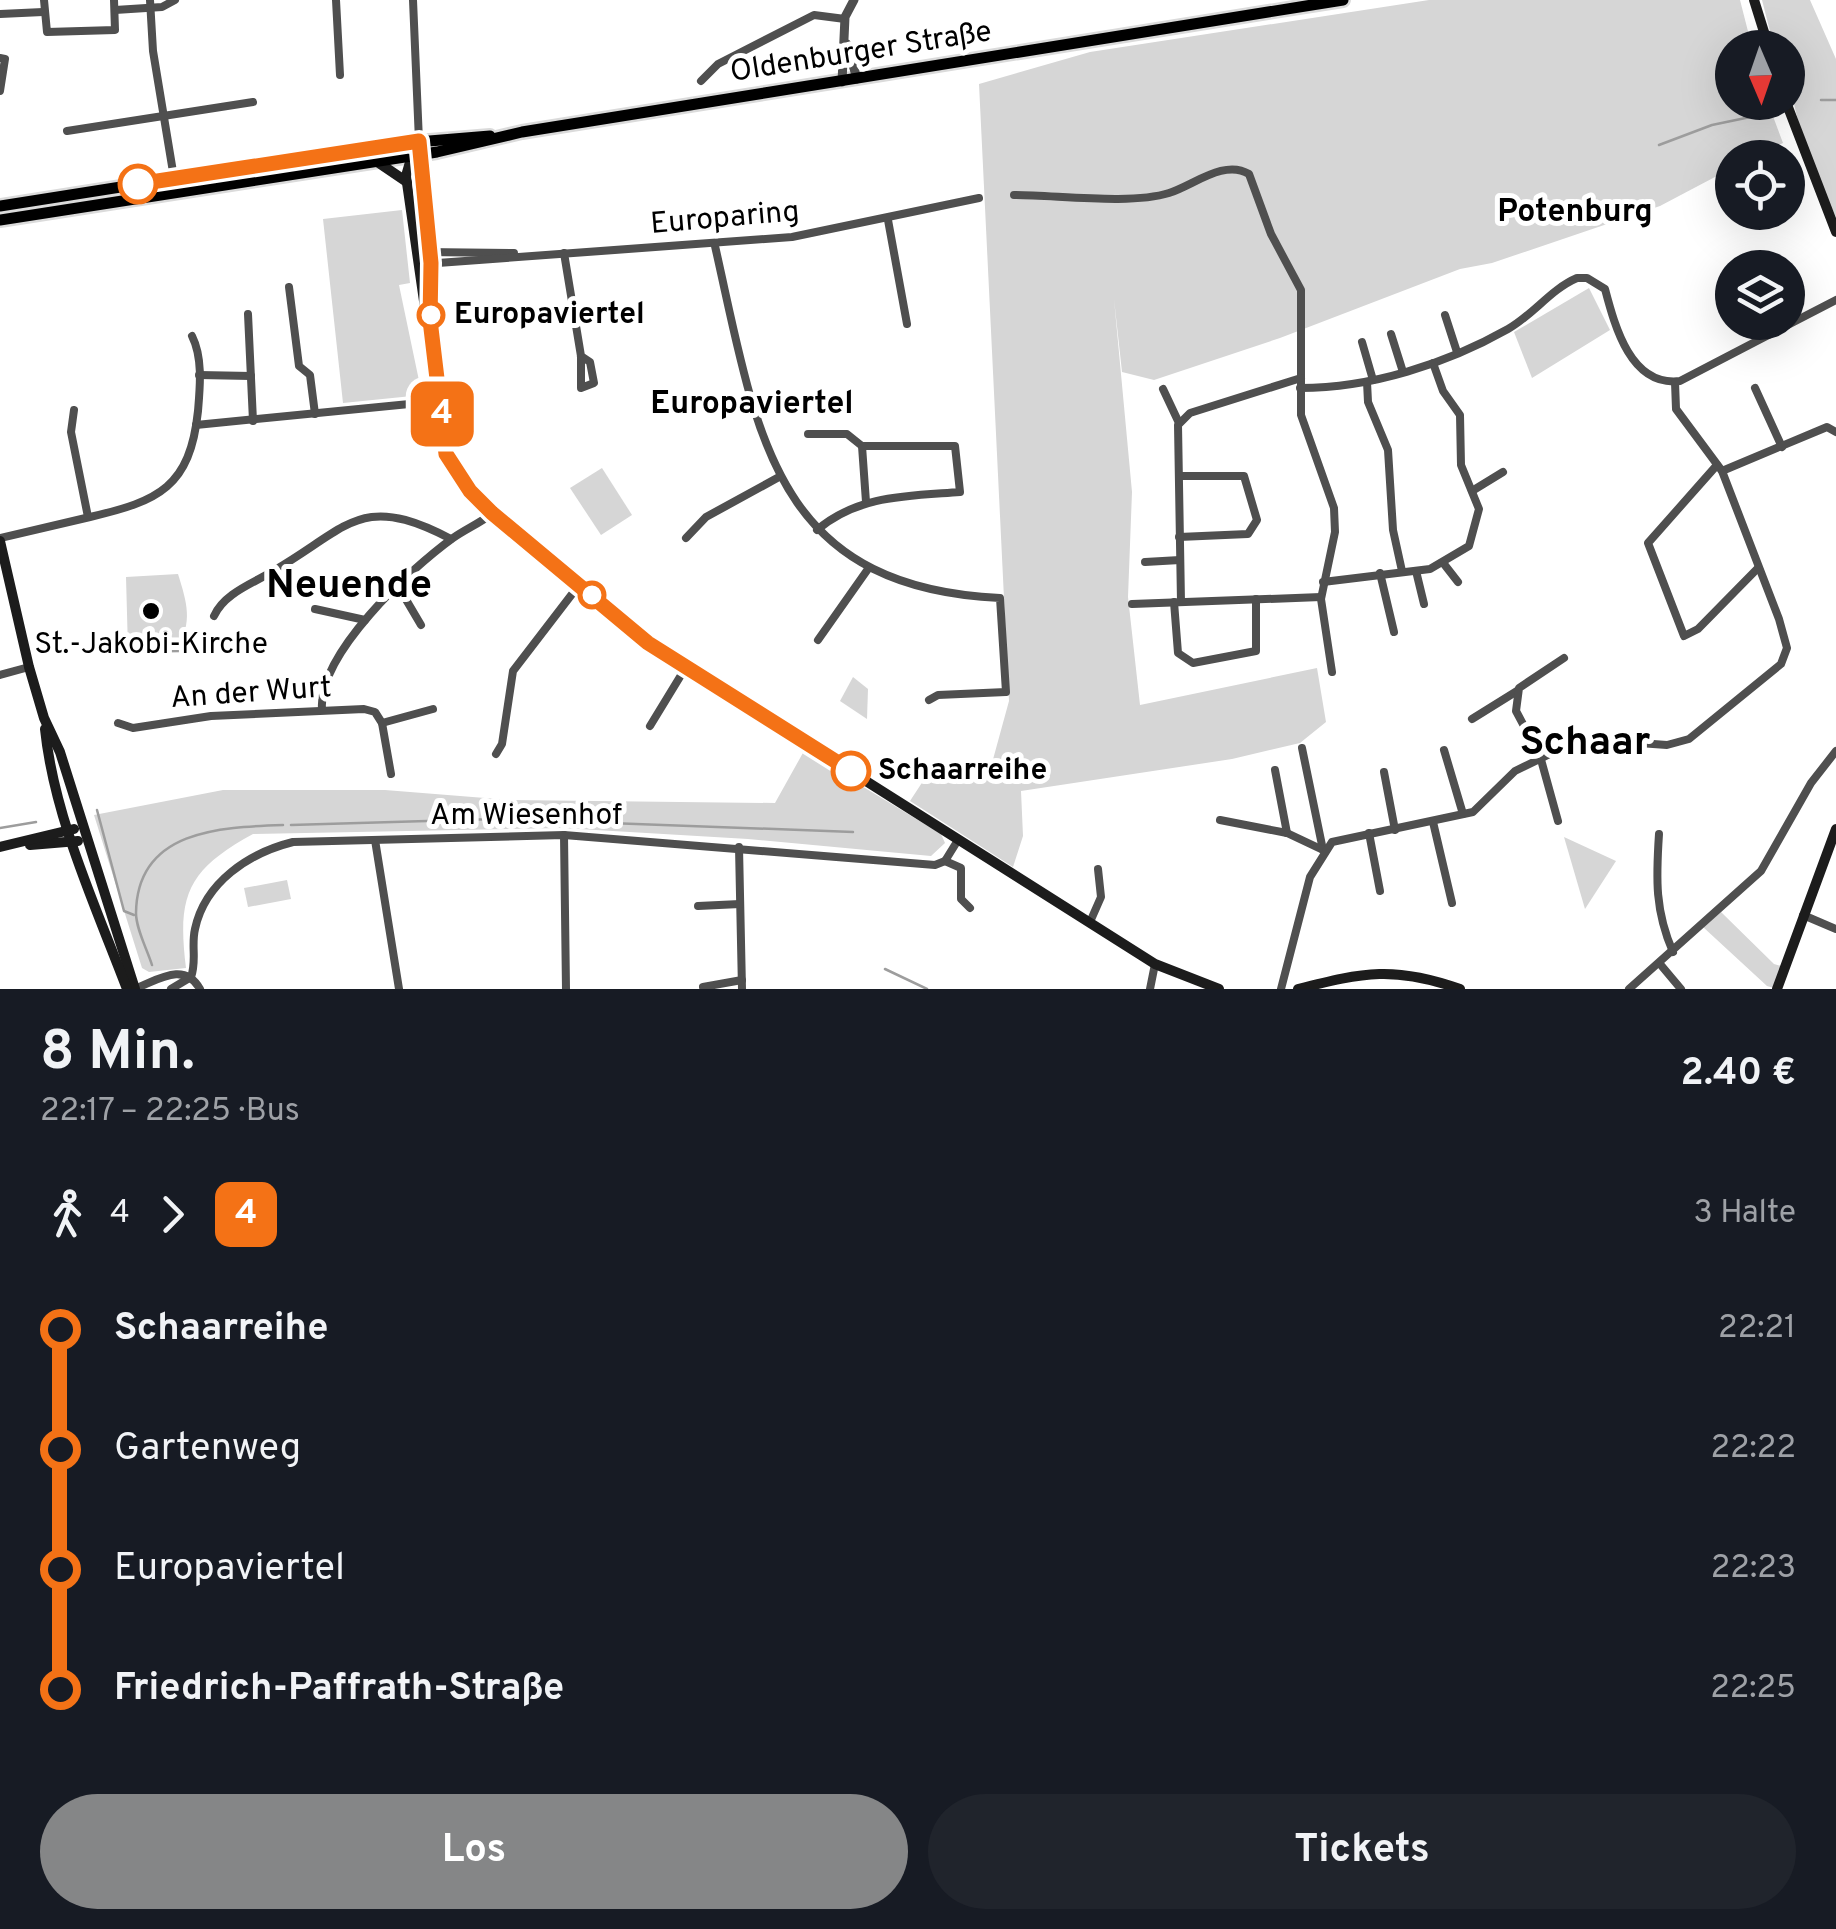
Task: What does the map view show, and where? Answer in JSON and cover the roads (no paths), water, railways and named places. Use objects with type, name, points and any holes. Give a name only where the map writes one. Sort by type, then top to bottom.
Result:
[{"type":"main road","name":"Oldenburger Straße","points":[[417,150],[1343,0]]},
{"type":"main road","points":[[1754,0],[1763,30]]},
{"type":"main road","points":[[1793,120],[1836,232]]},
{"type":"main road","points":[[0,220],[375,161],[417,150]]},
{"type":"main road","points":[[0,206],[174,178],[417,150]]},
{"type":"main road","points":[[417,150],[407,184],[425,258]]},
{"type":"main road","points":[[417,150],[430,320],[446,454],[470,491],[579,586],[686,668],[1155,964],[1219,989]]},
{"type":"main road","points":[[375,161],[407,184]]},
{"type":"main road","points":[[0,540],[44,718],[86,832],[133,989]]},
{"type":"main road","points":[[44,718],[48,756],[72,836],[133,989]]},
{"type":"main road","points":[[1777,989],[1836,829]]},
{"type":"main road","points":[[0,847],[86,832]]},
{"type":"main road","points":[[1298,989],[1370,971],[1404,972],[1460,989]]},
{"type":"street","points":[[44,0],[46,32],[115,30],[114,5],[175,0]]},
{"type":"street","points":[[336,0],[340,75]]},
{"type":"street","points":[[410,0],[417,150]]},
{"type":"street","points":[[842,82],[845,19],[854,0]]},
{"type":"street","points":[[150,4],[174,178]]},
{"type":"street","points":[[0,14],[44,12]]},
{"type":"street","points":[[701,81],[718,64],[814,15],[845,19]]},
{"type":"street","points":[[845,39],[857,80]]},
{"type":"street","points":[[0,58],[5,59],[0,91]]},
{"type":"street","points":[[66,131],[253,102]]},
{"type":"street","points":[[1014,195],[1152,196],[1215,173],[1241,170],[1249,174],[1271,234],[1293,271],[1302,308],[1301,383],[1307,440],[1334,508],[1335,532],[1321,597],[1332,672]]},
{"type":"street","name":"Europaring","points":[[425,258],[715,246],[888,220],[979,198]]},
{"type":"street","points":[[888,220],[907,324]]},
{"type":"street","points":[[715,246],[757,416],[779,476],[817,530],[868,569],[929,592],[1000,598],[1006,692],[938,695],[929,700]]},
{"type":"street","points":[[564,252],[582,356]]},
{"type":"street","points":[[1179,424],[1190,413],[1301,383],[1340,388],[1433,363],[1508,329],[1566,283],[1587,278],[1605,290],[1618,336],[1628,352],[1650,376],[1675,382],[1836,300]]},
{"type":"street","points":[[289,287],[298,366],[310,375],[315,414]]},
{"type":"street","points":[[248,314],[253,421]]},
{"type":"street","points":[[1445,314],[1457,352]]},
{"type":"street","points":[[1391,334],[1403,372]]},
{"type":"street","points":[[0,540],[147,502],[170,486],[188,461],[196,425],[199,350],[192,336]]},
{"type":"street","points":[[1362,342],[1370,381],[1368,402],[1388,450],[1393,530],[1402,571]]},
{"type":"street","points":[[1323,582],[1349,582],[1380,573],[1416,571],[1444,564],[1469,546],[1477,528],[1479,509],[1461,465],[1460,415],[1443,391],[1433,363]]},
{"type":"street","points":[[199,375],[251,376]]},
{"type":"street","points":[[1281,989],[1310,876],[1323,850],[1332,842],[1462,814],[1486,802],[1515,771],[1540,756],[1583,744],[1689,739],[1780,664],[1787,648],[1758,568],[1720,468],[1676,409],[1675,382]]},
{"type":"street","points":[[1755,388],[1782,447]]},
{"type":"street","points":[[1164,389],[1179,424],[1178,653],[1193,664],[1256,650],[1256,599]]},
{"type":"street","points":[[196,425],[440,400]]},
{"type":"street","points":[[74,410],[71,432],[88,518]]},
{"type":"street","points":[[1758,568],[1698,629],[1684,636],[1648,543],[1720,468],[1828,426],[1836,432]]},
{"type":"street","points":[[817,530],[838,512],[866,502],[960,492],[954,432]]},
{"type":"street","points":[[808,434],[847,434],[862,446],[955,446]]},
{"type":"street","points":[[862,446],[866,502]]},
{"type":"street","points":[[1472,491],[1503,472]]},
{"type":"street","points":[[686,538],[706,517],[779,476]]},
{"type":"street","points":[[1179,476],[1244,476],[1257,520],[1248,534],[1179,537]]},
{"type":"street","points":[[322,709],[321,696],[332,669],[365,620],[452,539],[492,513]]},
{"type":"street","points":[[214,616],[228,597],[295,559],[335,528],[396,516],[412,519],[452,539]]},
{"type":"street","points":[[1145,562],[1180,560]]},
{"type":"street","points":[[1444,564],[1458,582]]},
{"type":"street","points":[[818,640],[868,569]]},
{"type":"street","points":[[1416,571],[1424,604]]},
{"type":"street","points":[[1380,573],[1394,632]]},
{"type":"street","points":[[398,586],[421,626]]},
{"type":"street","points":[[496,754],[502,744],[513,671],[579,586]]},
{"type":"street","points":[[1132,604],[1321,597]]},
{"type":"street","points":[[315,610],[365,620]]},
{"type":"street","points":[[1472,719],[1564,658]]},
{"type":"street","points":[[0,675],[29,667]]},
{"type":"street","points":[[650,726],[686,668]]},
{"type":"street","points":[[1517,691],[1516,711],[1540,756],[1558,821]]},
{"type":"street","name":"An der Wurt","points":[[118,723],[133,728],[211,716],[322,709],[370,710],[382,724]]},
{"type":"street","points":[[390,774],[382,724],[432,709]]},
{"type":"street","points":[[1302,748],[1323,850]]},
{"type":"street","points":[[1444,750],[1462,814]]},
{"type":"street","points":[[1630,989],[1761,871],[1811,783],[1836,751]]},
{"type":"street","points":[[1274,770],[1286,833]]},
{"type":"street","points":[[1384,772],[1395,830]]},
{"type":"street","points":[[1220,820],[1286,833],[1323,850]]},
{"type":"street","points":[[1433,822],[1452,903]]},
{"type":"street","points":[[1369,833],[1380,891]]},
{"type":"street","points":[[1659,834],[1655,896],[1659,920],[1674,952]]},
{"type":"street","points":[[564,836],[566,989]]},
{"type":"street","name":"Am Wiesenhof","points":[[191,977],[196,924],[213,892],[245,861],[293,842],[564,836],[934,865],[944,861]]},
{"type":"street","points":[[375,840],[398,989]]},
{"type":"street","points":[[958,840],[944,861],[961,868],[961,899],[970,908]]},
{"type":"street","points":[[703,987],[742,985],[739,847]]},
{"type":"street","points":[[1090,922],[1100,897],[1098,869]]},
{"type":"street","points":[[698,906],[740,904]]},
{"type":"street","points":[[1803,915],[1836,929]]},
{"type":"street","points":[[1150,989],[1155,964]]},
{"type":"street","points":[[1660,964],[1681,989]]},
{"type":"street","points":[[133,989],[173,974],[191,977],[200,989]]},
{"type":"street","points":[[171,989],[191,977]]},
{"type":"waterway","points":[[1821,100],[1836,100]]},
{"type":"waterway","points":[[1659,145],[1736,120]]},
{"type":"waterway","points":[[112,652],[180,651],[197,637]]},
{"type":"waterway","points":[[97,810],[124,911],[134,915]]},
{"type":"waterway","points":[[291,825],[495,819]]},
{"type":"waterway","points":[[504,819],[853,832]]},
{"type":"waterway","points":[[0,828],[36,822]]},
{"type":"waterway","points":[[152,965],[136,913],[140,885],[151,865],[166,849],[209,832],[283,825]]},
{"type":"waterway","points":[[885,969],[927,989]]},
{"type":"place","name":"Europaviertel","points":[[431,315]]},
{"type":"place","name":"St.-Jakobi-Kirche","points":[[151,611]]},
{"type":"place","name":"Schaarreihe","points":[[851,771]]},
{"type":"district","name":"Potenburg","points":[[1575,213]]},
{"type":"district","name":"Europaviertel","points":[[752,405]]},
{"type":"district","name":"Neuende","points":[[349,587]]},
{"type":"district","name":"Schaar","points":[[1585,744]]}]
